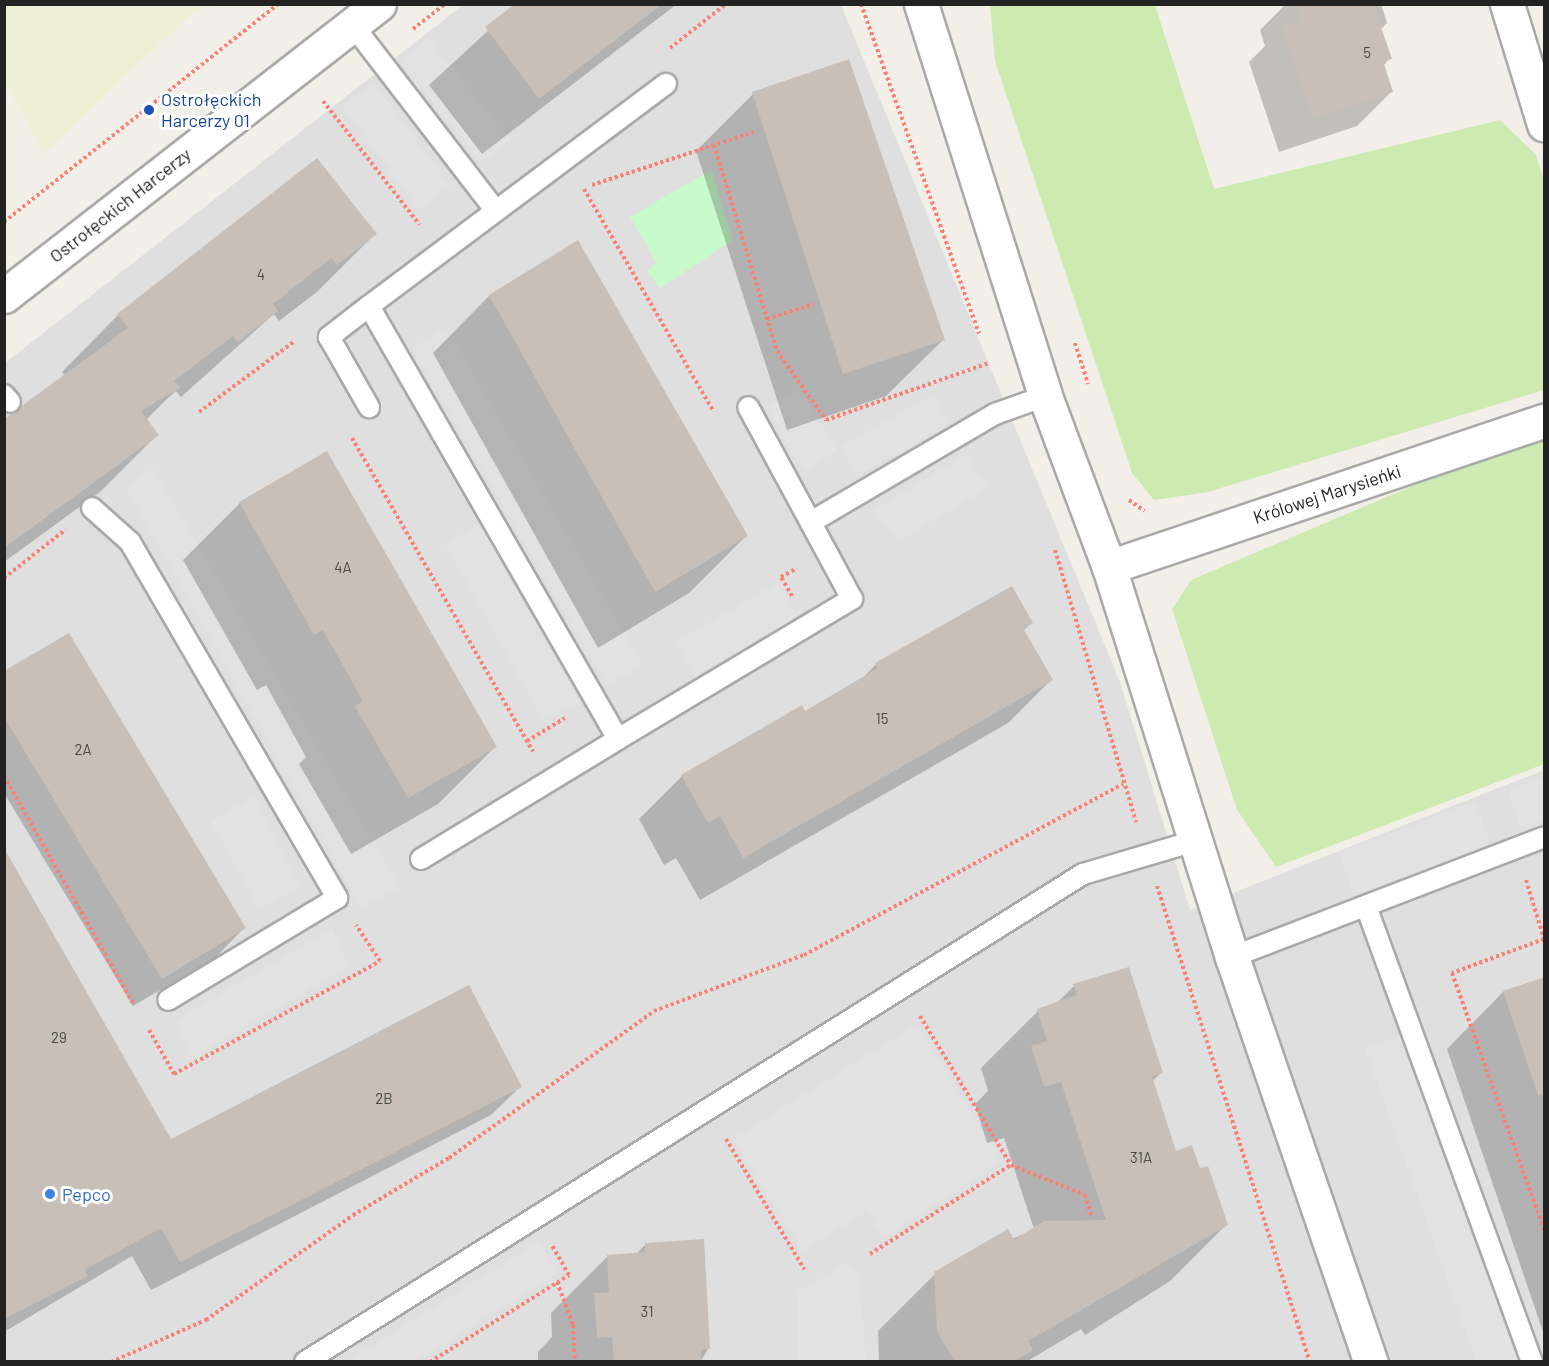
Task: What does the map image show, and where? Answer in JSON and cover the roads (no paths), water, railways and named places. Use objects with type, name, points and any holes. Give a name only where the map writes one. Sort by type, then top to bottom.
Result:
[{"type":"street","name":"Ostrołęckich Harcerzy","points":[[4,296],[379,4]]},
{"type":"street","points":[[921,4],[1045,396],[1109,567],[1198,840],[1232,957],[1371,1362]]},
{"type":"street","points":[[1507,4],[1545,124]]},
{"type":"street","name":"Królowej Marysieńki","points":[[1109,567],[1545,421]]},
{"type":"lane","points":[[352,24],[495,210]]},
{"type":"lane","points":[[369,408],[329,337],[495,210],[666,84]]},
{"type":"lane","points":[[369,306],[618,739]]},
{"type":"lane","points":[[810,522],[1006,410],[1045,396]]},
{"type":"lane","points":[[421,859],[852,598],[748,407]]},
{"type":"lane","points":[[92,508],[130,542],[337,898],[168,1000]]},
{"type":"lane","points":[[1232,957],[1545,837]]},
{"type":"lane","points":[[305,1362],[1083,874],[1198,840]]},
{"type":"lane","points":[[1366,906],[1532,1362]]},
{"type":"place","name":"Ostrołęckich Harcerzy 01","points":[[149,110]]},
{"type":"place","name":"Pepco","points":[[50,1194]]}]
